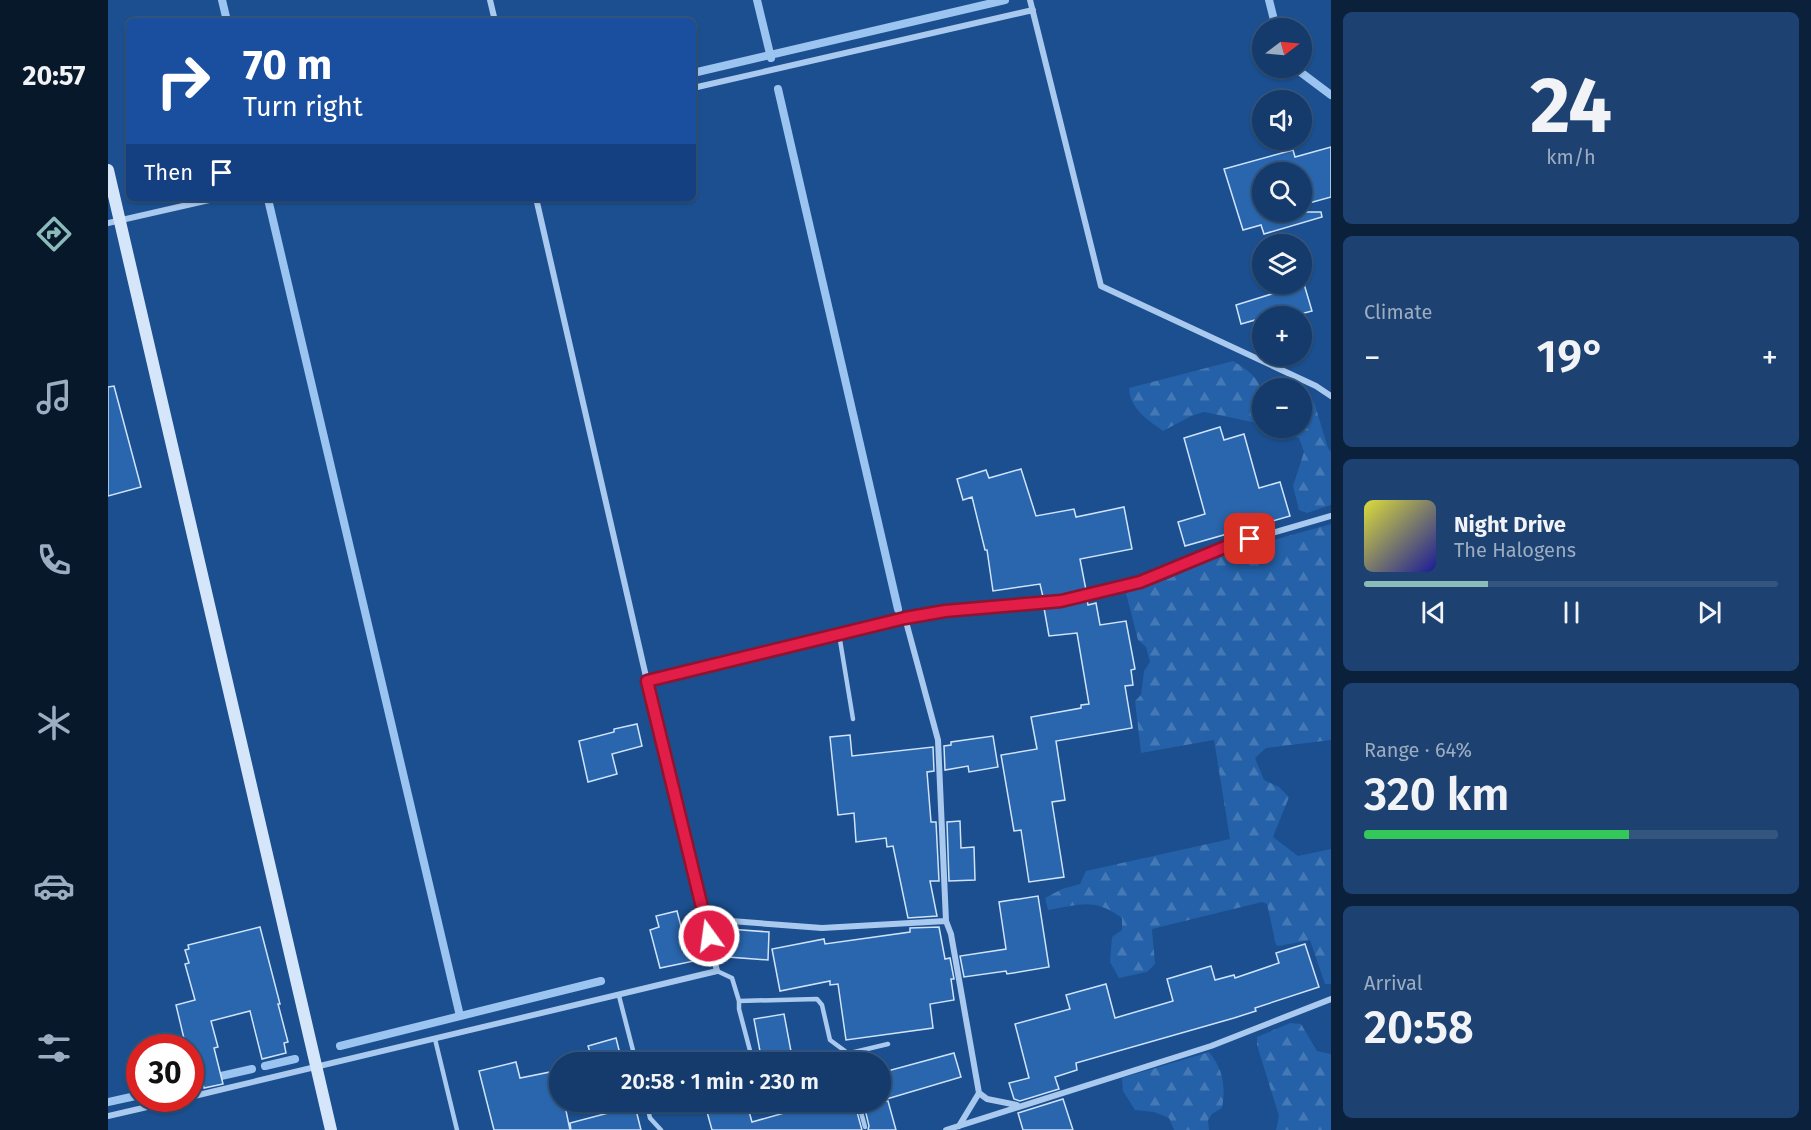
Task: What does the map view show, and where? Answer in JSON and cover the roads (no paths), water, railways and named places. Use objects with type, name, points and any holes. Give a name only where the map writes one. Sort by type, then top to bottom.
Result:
[{"type":"street","points":[[490,0],[494,18]]},
{"type":"street","points":[[1030,0],[1101,286],[1316,386],[1331,396]]},
{"type":"street","points":[[696,87],[1033,10]]},
{"type":"street","points":[[108,170],[114,222],[331,1130]]},
{"type":"street","points":[[114,222],[205,201]]},
{"type":"street","points":[[204,1094],[717,971],[647,681],[537,201]]},
{"type":"street","points":[[647,681],[905,618],[945,611],[1061,601],[1140,582],[1230,545],[1331,516]]},
{"type":"street","points":[[905,618],[938,740],[946,921],[951,934],[979,1093],[987,1100],[1020,1106]]},
{"type":"street","points":[[704,919],[822,928],[946,921]]},
{"type":"street","points":[[945,1130],[1211,1046],[1331,999]]},
{"type":"street","points":[[959,1126],[979,1093]]},
{"type":"street","points":[[108,1116],[126,1112]]},
{"type":"lane","points":[[839,634],[854,719]]},
{"type":"lane","points":[[717,971],[732,978],[750,1052]]},
{"type":"lane","points":[[619,996],[633,1052]]},
{"type":"lane","points":[[739,1001],[816,999],[822,1005],[830,1040],[845,1052]]},
{"type":"lane","points":[[435,1040],[458,1130]]},
{"type":"lane","points":[[854,1052],[888,1044]]},
{"type":"lane","points":[[648,1112],[650,1119],[661,1130]]},
{"type":"lane","points":[[861,1112],[865,1127]]},
{"type":"waterway","points":[[222,0],[226,18]]},
{"type":"waterway","points":[[757,0],[771,58]]},
{"type":"waterway","points":[[696,72],[1005,0]]},
{"type":"waterway","points":[[1269,0],[1274,18]]},
{"type":"waterway","points":[[1308,78],[1331,95]]},
{"type":"waterway","points":[[778,89],[898,609]]},
{"type":"waterway","points":[[268,201],[460,1016]]},
{"type":"waterway","points":[[340,1046],[601,981]]},
{"type":"waterway","points":[[265,1066],[295,1059]]},
{"type":"waterway","points":[[204,1080],[252,1069]]},
{"type":"waterway","points":[[108,1102],[126,1098]]}]
